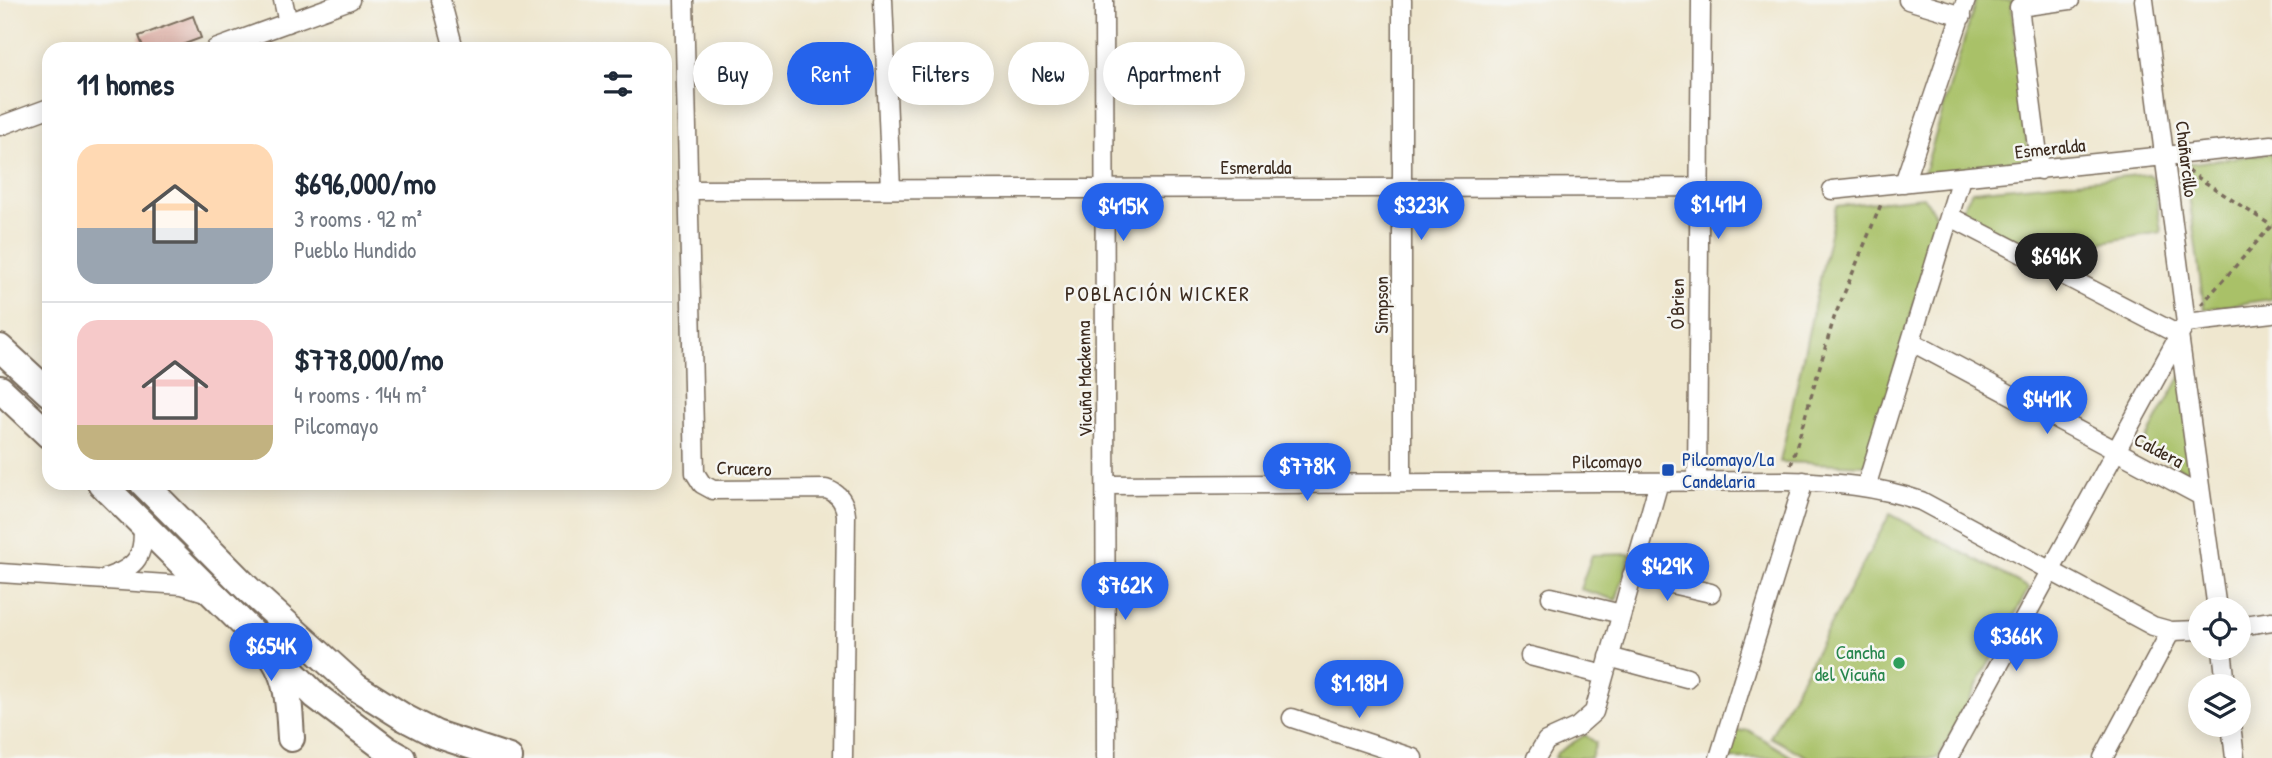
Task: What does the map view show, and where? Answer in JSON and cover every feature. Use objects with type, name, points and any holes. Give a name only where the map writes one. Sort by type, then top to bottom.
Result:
[{"type":"main road","points":[[0,348],[42,387]]},
{"type":"main road","points":[[0,389],[42,428]]},
{"type":"main road","points":[[108,490],[316,695],[386,749],[402,758]]},
{"type":"main road","points":[[150,490],[248,589],[333,669],[371,698],[436,734],[509,758]]},
{"type":"main road","points":[[258,637],[284,679],[290,748]]},
{"type":"main road","points":[[290,748],[316,695],[333,669]]},
{"type":"street","points":[[283,0],[288,23]]},
{"type":"street","points":[[235,42],[350,0]]},
{"type":"street","points":[[441,0],[452,42]]},
{"type":"street","name":"Crucero","points":[[684,0],[694,466],[698,479],[708,488],[720,491],[826,489],[840,497],[845,508],[843,758]]},
{"type":"street","points":[[883,0],[891,189]]},
{"type":"street","name":"Vicuña Mackenna","points":[[1104,0],[1106,758]]},
{"type":"street","name":"Simpson","points":[[1402,0],[1402,483]]},
{"type":"street","name":"O'Brien","points":[[1697,481],[1701,0]]},
{"type":"street","points":[[1897,184],[1964,8],[1908,0]]},
{"type":"street","points":[[2040,170],[2019,7],[2070,0]]},
{"type":"street","name":"Chañarcillo","points":[[2144,0],[2166,157],[2182,329],[2215,597]]},
{"type":"street","points":[[0,126],[42,111]]},
{"type":"street","name":"Esmeralda","points":[[1832,190],[2272,145]]},
{"type":"street","points":[[1866,486],[1961,178]]},
{"type":"street","name":"Esmeralda","points":[[688,190],[1699,187]]},
{"type":"street","points":[[1951,217],[2182,329],[2272,313]]},
{"type":"street","points":[[1948,758],[2182,329]]},
{"type":"street","name":"Caldera","points":[[1912,342],[2201,496]]},
{"type":"street","points":[[1719,758],[1795,481]]},
{"type":"street","name":"Pilcomayo","points":[[1106,485],[1795,481],[1866,486],[1921,501],[2153,626],[2171,631],[2188,630]]},
{"type":"street","points":[[1536,758],[1546,741],[1577,727],[1594,712],[1659,482]]},
{"type":"street","points":[[102,579],[121,573],[136,561],[144,543],[142,522]]},
{"type":"street","points":[[0,573],[182,585],[219,598]]},
{"type":"street","points":[[1632,575],[1711,593]]},
{"type":"street","points":[[1551,597],[1621,614]]},
{"type":"street","points":[[2251,623],[2272,621]]},
{"type":"street","points":[[2103,758],[2171,631]]},
{"type":"street","points":[[1530,656],[1687,678]]},
{"type":"street","points":[[1292,718],[1410,757]]},
{"type":"street","points":[[2233,737],[2235,758]]},
{"type":"path","points":[[2166,157],[2272,226],[2182,329]]},
{"type":"path","points":[[1795,481],[1835,318],[1897,184]]},
{"type":"green space","points":[[1976,0],[2026,0],[2011,3],[2029,164],[1924,173]]},
{"type":"green space","points":[[2272,153],[2272,299],[2204,309],[2185,164]]},
{"type":"green space","points":[[2149,174],[2154,179],[2161,232],[2039,253],[1960,213],[1972,191]]},
{"type":"green space","points":[[1924,197],[1939,221],[1866,465],[1780,462],[1836,206]]},
{"type":"green space","points":[[2185,368],[2201,479],[2142,447]]},
{"type":"green space","name":"Cancha del Vicuña","points":[[1890,514],[2029,588],[1938,758],[1809,758],[1770,737]]},
{"type":"green space","points":[[1631,554],[1616,600],[1580,589],[1592,555]]},
{"type":"green space","points":[[1748,730],[1794,758],[1726,758],[1733,732]]},
{"type":"green space","points":[[1585,735],[1596,743],[1591,758],[1555,758],[1557,753]]},
{"type":"building","points":[[193,16],[201,38],[190,42],[141,42],[139,36]]},
{"type":"place","name":"Pilcomayo/La Candelaria","points":[[1668,470]]},
{"type":"place","name":"Cancha del Vicuña","points":[[1899,663]]},
{"type":"district","name":"POBLACIÓN WICKER","points":[[1158,293]]}]
